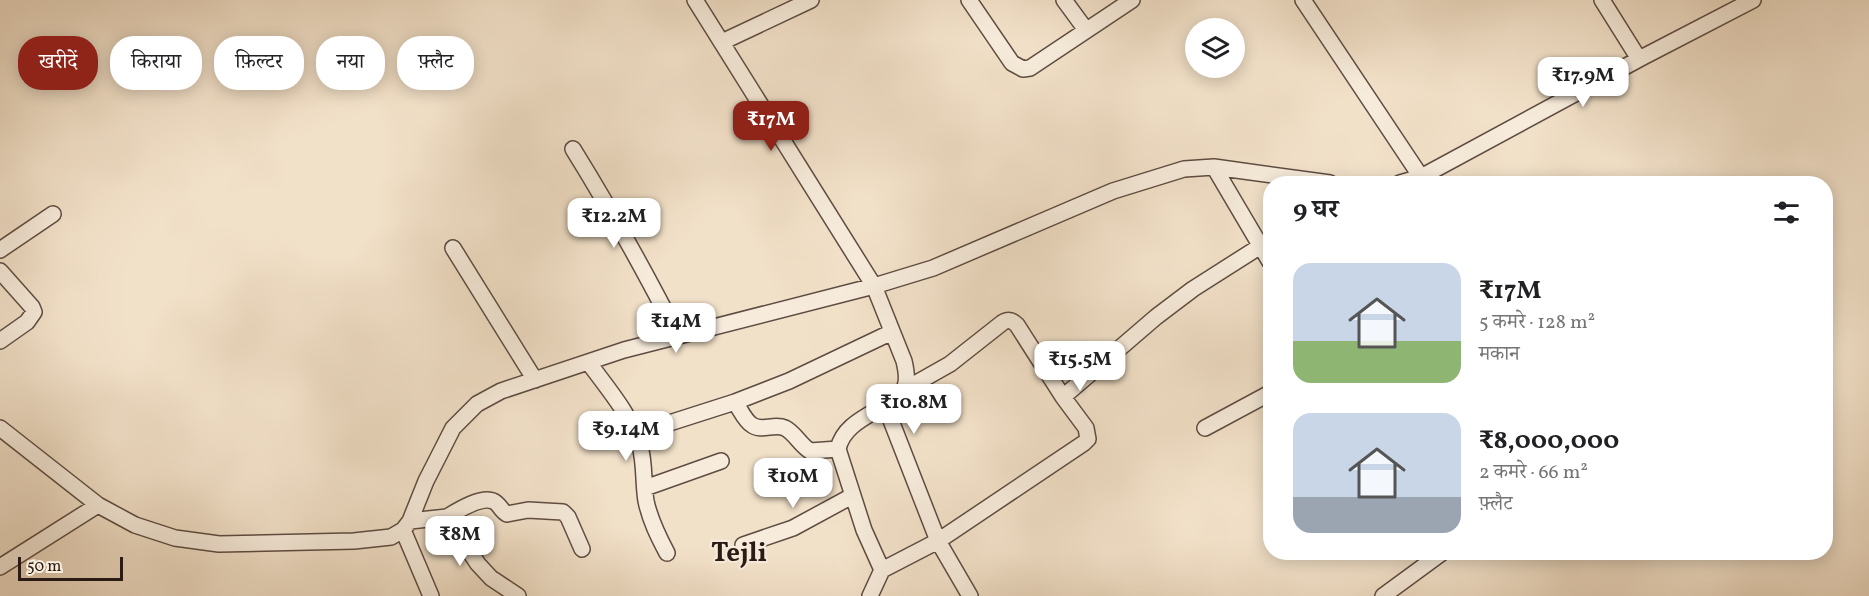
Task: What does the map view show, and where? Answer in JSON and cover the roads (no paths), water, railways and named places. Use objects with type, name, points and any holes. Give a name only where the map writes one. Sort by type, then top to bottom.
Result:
[{"type":"street","points":[[696,0],[874,286],[907,373],[904,390]]},
{"type":"street","points":[[722,42],[811,0]]},
{"type":"street","points":[[969,0],[1012,63],[1023,69],[1030,68],[1132,0]]},
{"type":"street","points":[[1064,0],[1086,30]]},
{"type":"street","points":[[1303,0],[1419,176]]},
{"type":"street","points":[[1602,0],[1638,59]]},
{"type":"street","points":[[1422,176],[1638,59],[1753,0]]},
{"type":"street","points":[[573,150],[634,252],[678,336]]},
{"type":"street","points":[[1214,167],[1263,240]]},
{"type":"street","points":[[431,596],[406,526],[453,428],[477,404],[501,391],[624,350],[874,286],[933,268],[1113,191],[1184,169],[1214,167],[1279,176]]},
{"type":"street","points":[[0,250],[53,214]]},
{"type":"street","points":[[1063,397],[1156,317],[1193,289],[1263,244]]},
{"type":"street","points":[[453,248],[535,380]]},
{"type":"street","points":[[0,271],[34,312],[27,322],[0,341]]},
{"type":"street","points":[[870,596],[882,570],[938,541],[1088,439],[1086,428],[1063,397],[1017,325],[1012,321],[1006,320],[950,364],[904,390],[898,397],[848,428],[840,438],[838,449],[852,496],[882,570]]},
{"type":"street","points":[[635,434],[735,402],[789,381],[892,332]]},
{"type":"street","points":[[589,363],[615,398],[635,434],[644,467],[645,488],[651,518],[667,553]]},
{"type":"street","points":[[1204,428],[1263,397]]},
{"type":"street","points":[[735,402],[750,424],[755,427],[775,425],[782,427],[810,451],[838,449]]},
{"type":"street","points":[[885,405],[938,541],[969,596]]},
{"type":"street","points":[[0,428],[98,505],[135,525],[175,538],[219,544],[354,541],[391,537],[406,526],[447,517],[471,504],[491,500],[495,501],[501,511],[507,514],[528,510],[563,512],[568,517],[582,549]]},
{"type":"street","points":[[645,488],[721,461]]},
{"type":"street","points":[[743,544],[794,528],[852,496]]},
{"type":"street","points":[[0,567],[98,505]]},
{"type":"street","points":[[447,517],[478,564],[491,578],[518,596]]},
{"type":"street","points":[[1383,596],[1432,560]]},
{"type":"street","points":[[491,578],[494,596]]},
{"type":"district","name":"Tejli","points":[[739,552]]}]
